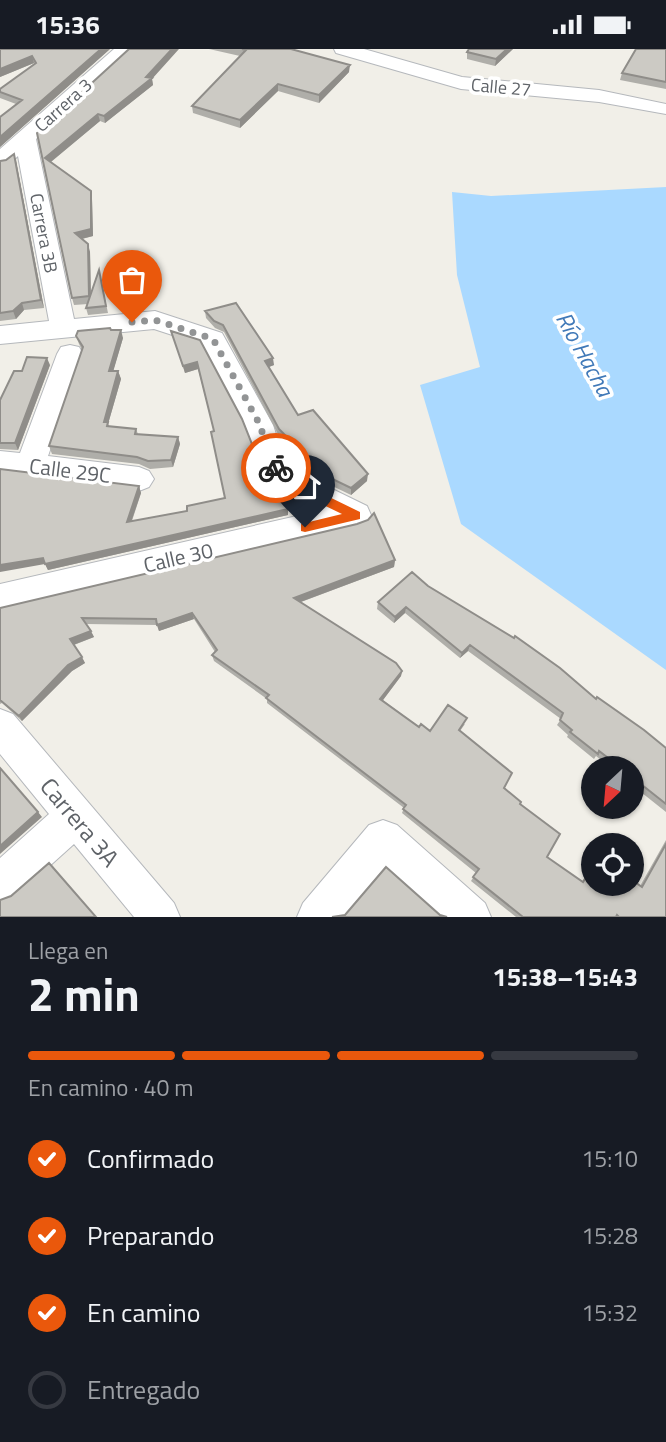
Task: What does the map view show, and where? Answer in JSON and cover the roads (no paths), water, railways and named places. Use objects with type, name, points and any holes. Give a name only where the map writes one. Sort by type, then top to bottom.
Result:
[{"type":"street","name":"Carrera 3","points":[[0,160],[125,49]]},
{"type":"street","name":"Calle 27","points":[[343,49],[461,83],[599,96],[662,109]]},
{"type":"street","name":"Carrera 3B","points":[[25,139],[66,340]]},
{"type":"street","name":"Calle 30","points":[[0,598],[356,515],[313,494],[272,465],[260,425],[213,339],[155,320],[66,340]]},
{"type":"street","points":[[0,335],[66,340],[30,465]]},
{"type":"street","name":"Calle 29C","points":[[0,462],[139,479]]},
{"type":"street","name":"Carrera 3A","points":[[0,726],[159,917]]},
{"type":"street","points":[[0,884],[76,816]]},
{"type":"street","points":[[317,917],[383,839],[471,917]]},
{"type":"water","name":"Río Hacha","points":[[666,187],[666,670],[461,524],[420,385],[480,367],[457,275],[452,192],[491,196]]}]
